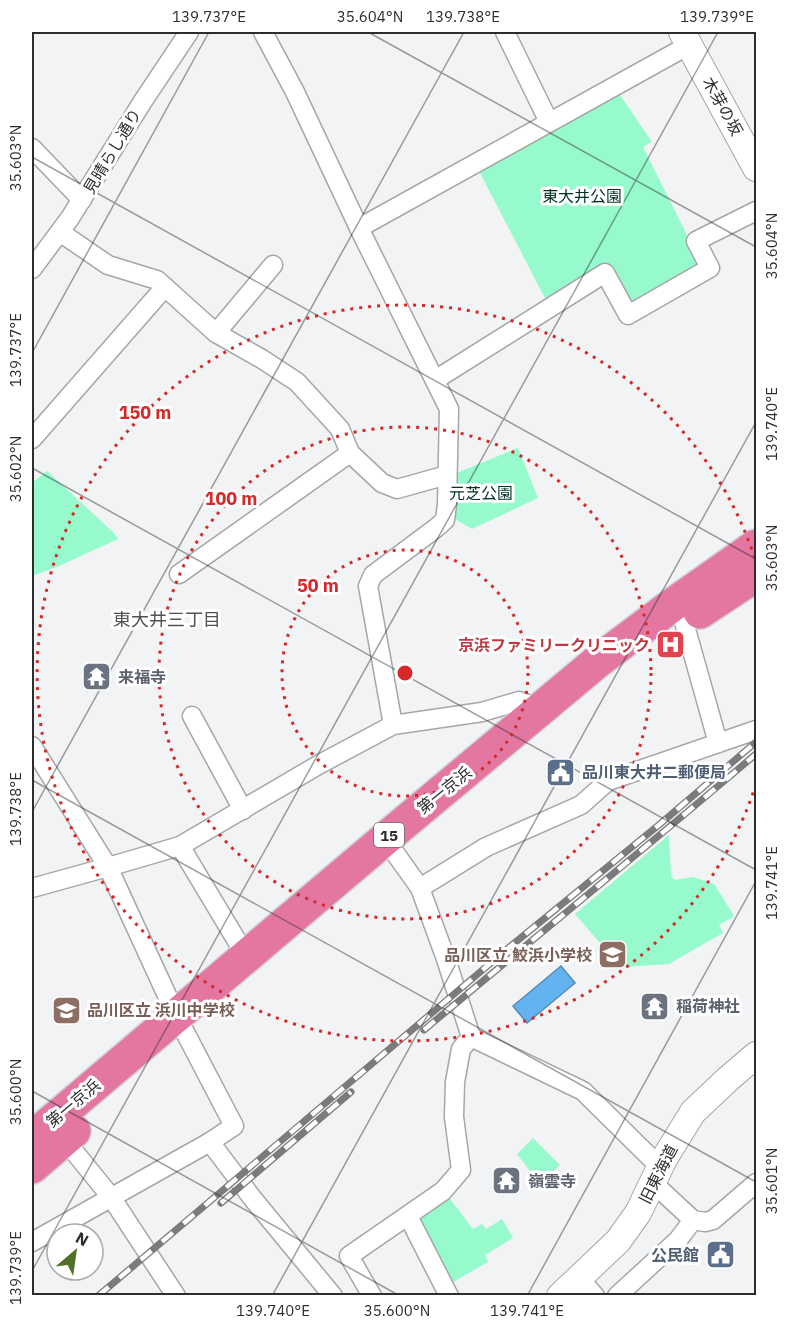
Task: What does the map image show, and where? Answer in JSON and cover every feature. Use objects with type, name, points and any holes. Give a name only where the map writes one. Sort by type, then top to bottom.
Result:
[{"type":"highway","name":"第一京浜","points":[[32,1138],[181,1025],[392,848],[542,709],[598,661],[756,546]]},
{"type":"highway","name":"第一京浜","points":[[32,1167],[64,1139],[181,1025],[246,956],[392,848],[597,687],[684,622],[756,575]]},
{"type":"street","name":"見晴らし通り","points":[[32,269],[62,231],[142,101],[189,32]]},
{"type":"street","points":[[263,32],[295,92],[359,228],[449,409],[445,520],[373,575],[368,586],[393,725]]},
{"type":"street","points":[[505,32],[549,122]]},
{"type":"street","points":[[359,228],[549,122],[686,38]]},
{"type":"street","name":"木芽の坂","points":[[686,38],[756,168]]},
{"type":"street","points":[[32,148],[82,200]]},
{"type":"street","points":[[435,380],[605,273],[628,315],[710,268],[696,241],[756,211]]},
{"type":"street","points":[[62,231],[66,237],[108,265],[157,280],[216,333],[297,382],[340,429],[350,453],[382,483],[397,489],[447,475]]},
{"type":"street","points":[[216,333],[273,265]]},
{"type":"street","points":[[32,439],[165,287]]},
{"type":"street","points":[[179,574],[350,453]]},
{"type":"street","points":[[684,622],[718,744]]},
{"type":"street","points":[[32,888],[180,846],[320,764],[393,725],[482,712],[519,701],[542,709]]},
{"type":"street","points":[[192,716],[243,810]]},
{"type":"street","points":[[420,888],[486,847],[581,805],[608,781],[756,731]]},
{"type":"street","points":[[32,746],[108,867],[181,1025],[234,1126],[210,1142],[32,1242]]},
{"type":"street","points":[[180,846],[246,956]]},
{"type":"street","points":[[392,848],[420,888],[471,1037],[583,1091],[693,1220],[705,1222],[713,1220],[756,1183]]},
{"type":"street","points":[[372,1296],[349,1256],[443,1191],[461,1170],[454,1117],[455,1083],[461,1049],[471,1037]]},
{"type":"street","name":"旧東海道","points":[[578,1290],[618,1242],[638,1213],[672,1144],[693,1112],[756,1055]]},
{"type":"street","points":[[64,1139],[111,1197],[176,1296]]},
{"type":"street","points":[[210,1142],[253,1199],[333,1296]]},
{"type":"street","points":[[408,1216],[449,1296]]},
{"type":"street","points":[[618,1296],[678,1240],[693,1220]]},
{"type":"green space","name":"東大井公園","points":[[618,92],[652,142],[643,147],[702,265],[633,308],[608,266],[548,304],[478,169]]},
{"type":"green space","name":"元芝公園","points":[[518,448],[538,498],[472,529],[451,517],[454,474]]},
{"type":"green space","points":[[47,471],[118,539],[32,576],[32,483]]},
{"type":"green space","points":[[669,835],[671,876],[675,880],[693,877],[714,884],[733,917],[719,925],[723,933],[669,964],[625,967],[617,963],[575,914]]},
{"type":"green space","points":[[533,1138],[560,1165],[540,1184],[517,1154]]},
{"type":"green space","points":[[447,1195],[473,1229],[482,1224],[486,1229],[502,1219],[513,1238],[485,1255],[488,1262],[448,1285],[414,1219]]},
{"type":"water","points":[[561,966],[575,983],[527,1023],[513,1006]]},
{"type":"railway","points":[[98,1296],[512,945],[756,742]]},
{"type":"railway","points":[[424,1030],[756,754]]},
{"type":"railway","points":[[221,1203],[351,1092]]},
{"type":"place","name":"京浜ファミリークリニック","points":[[671,645]]},
{"type":"place","name":"来福寺","points":[[97,677]]},
{"type":"place","name":"品川東大井二郵便局","points":[[561,772]]},
{"type":"place","name":"品川区立 鮫浜小学校","points":[[613,955]]},
{"type":"place","name":"稲荷神社","points":[[655,1006]]},
{"type":"place","name":"品川区立 浜川中学校","points":[[66,1010]]},
{"type":"place","name":"嶺雲寺","points":[[507,1181]]},
{"type":"place","name":"公民館","points":[[720,1255]]},
{"type":"district","name":"東大井三丁目","points":[[167,619]]}]
